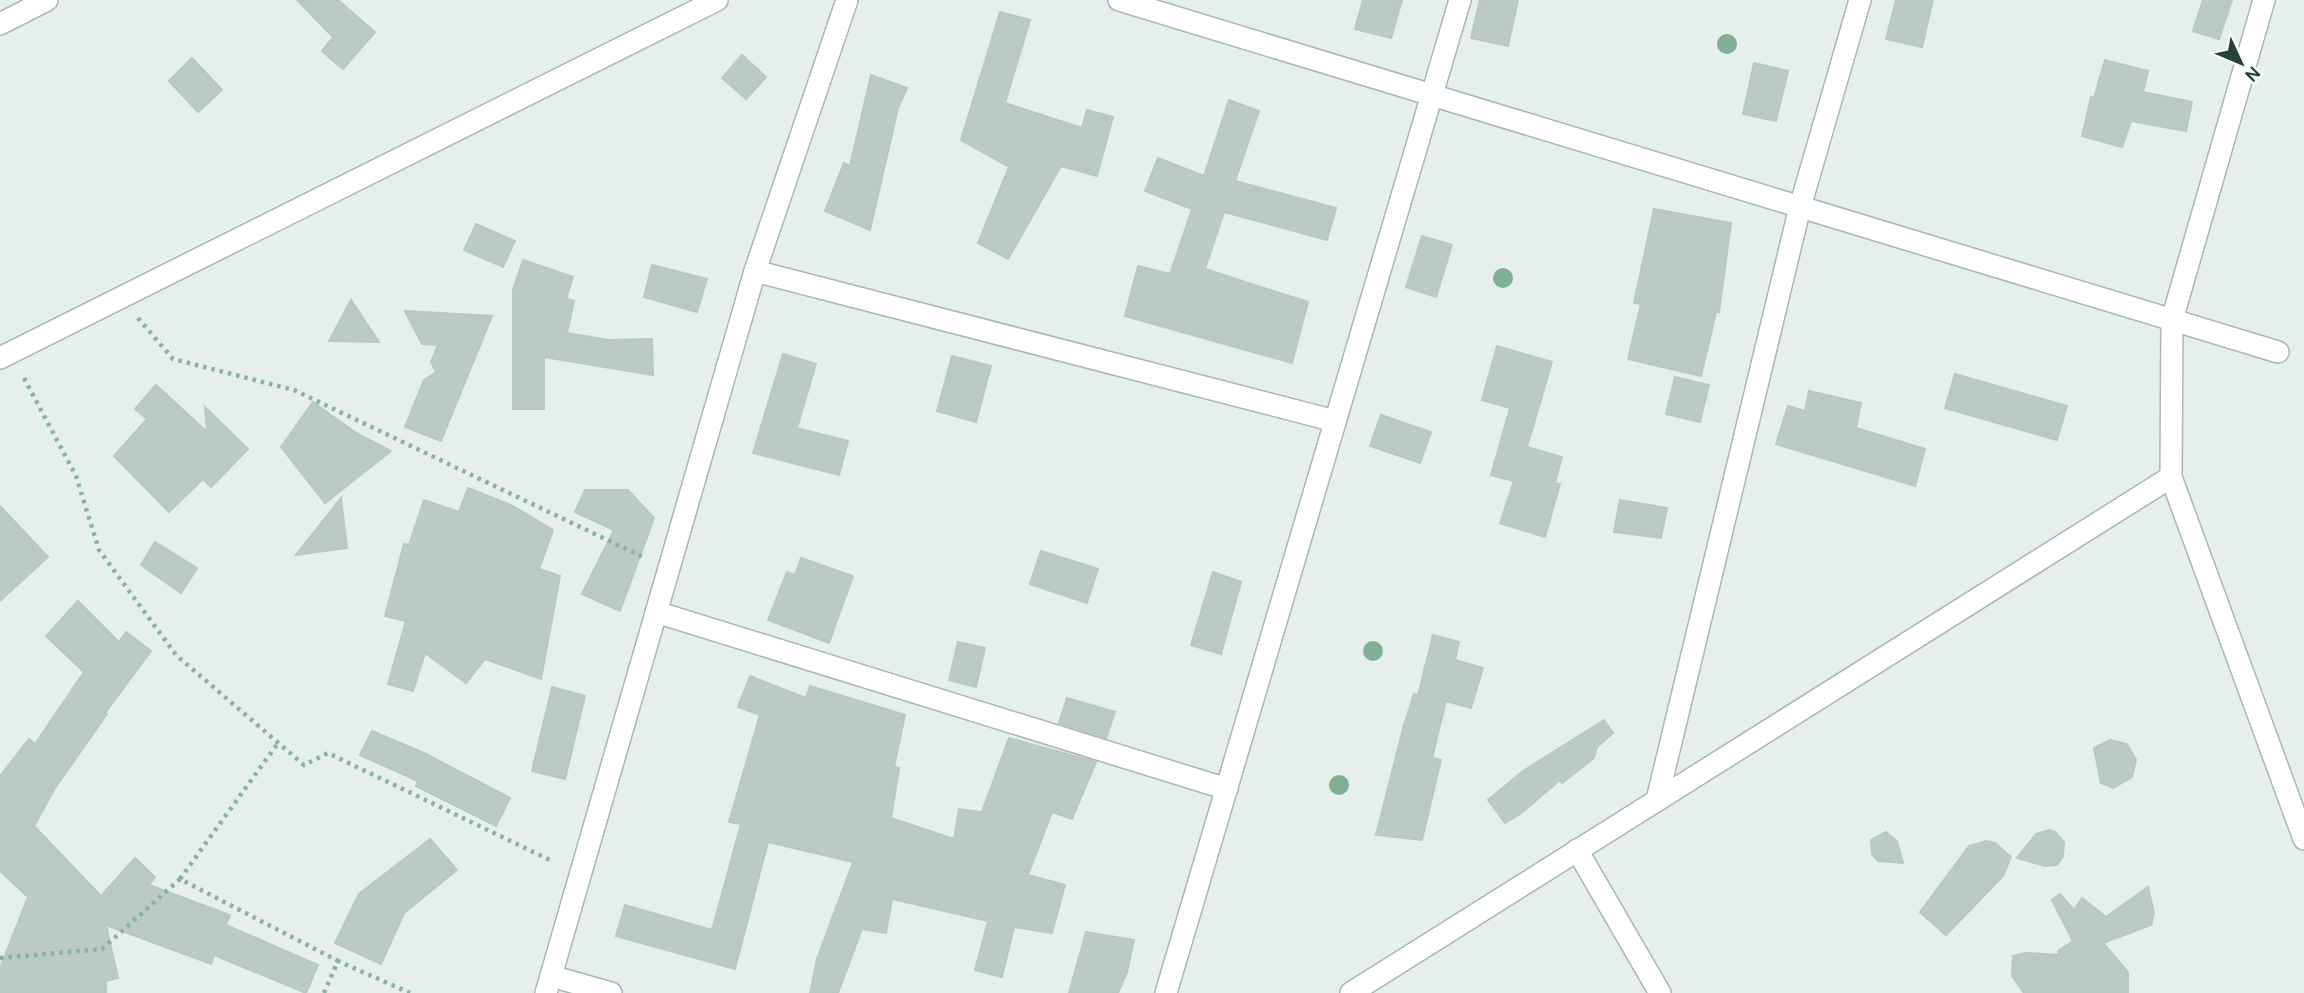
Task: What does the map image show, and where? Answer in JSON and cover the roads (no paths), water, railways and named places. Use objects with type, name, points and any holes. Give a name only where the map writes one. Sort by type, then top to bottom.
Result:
[{"type":"street","points":[[0,24],[47,0]]},
{"type":"street","points":[[5,356],[717,0]]},
{"type":"street","points":[[611,993],[548,984],[755,271],[847,0]]},
{"type":"street","points":[[1119,0],[2278,352]]},
{"type":"street","points":[[1166,993],[1460,0]]},
{"type":"street","points":[[1657,800],[1800,207],[1860,0]]},
{"type":"street","points":[[2264,0],[2172,320],[2171,477],[2304,839]]},
{"type":"street","points":[[755,271],[1335,421]]},
{"type":"street","points":[[1351,993],[2171,477]]},
{"type":"street","points":[[656,612],[1227,789]]},
{"type":"street","points":[[1577,850],[1660,993]]}]
